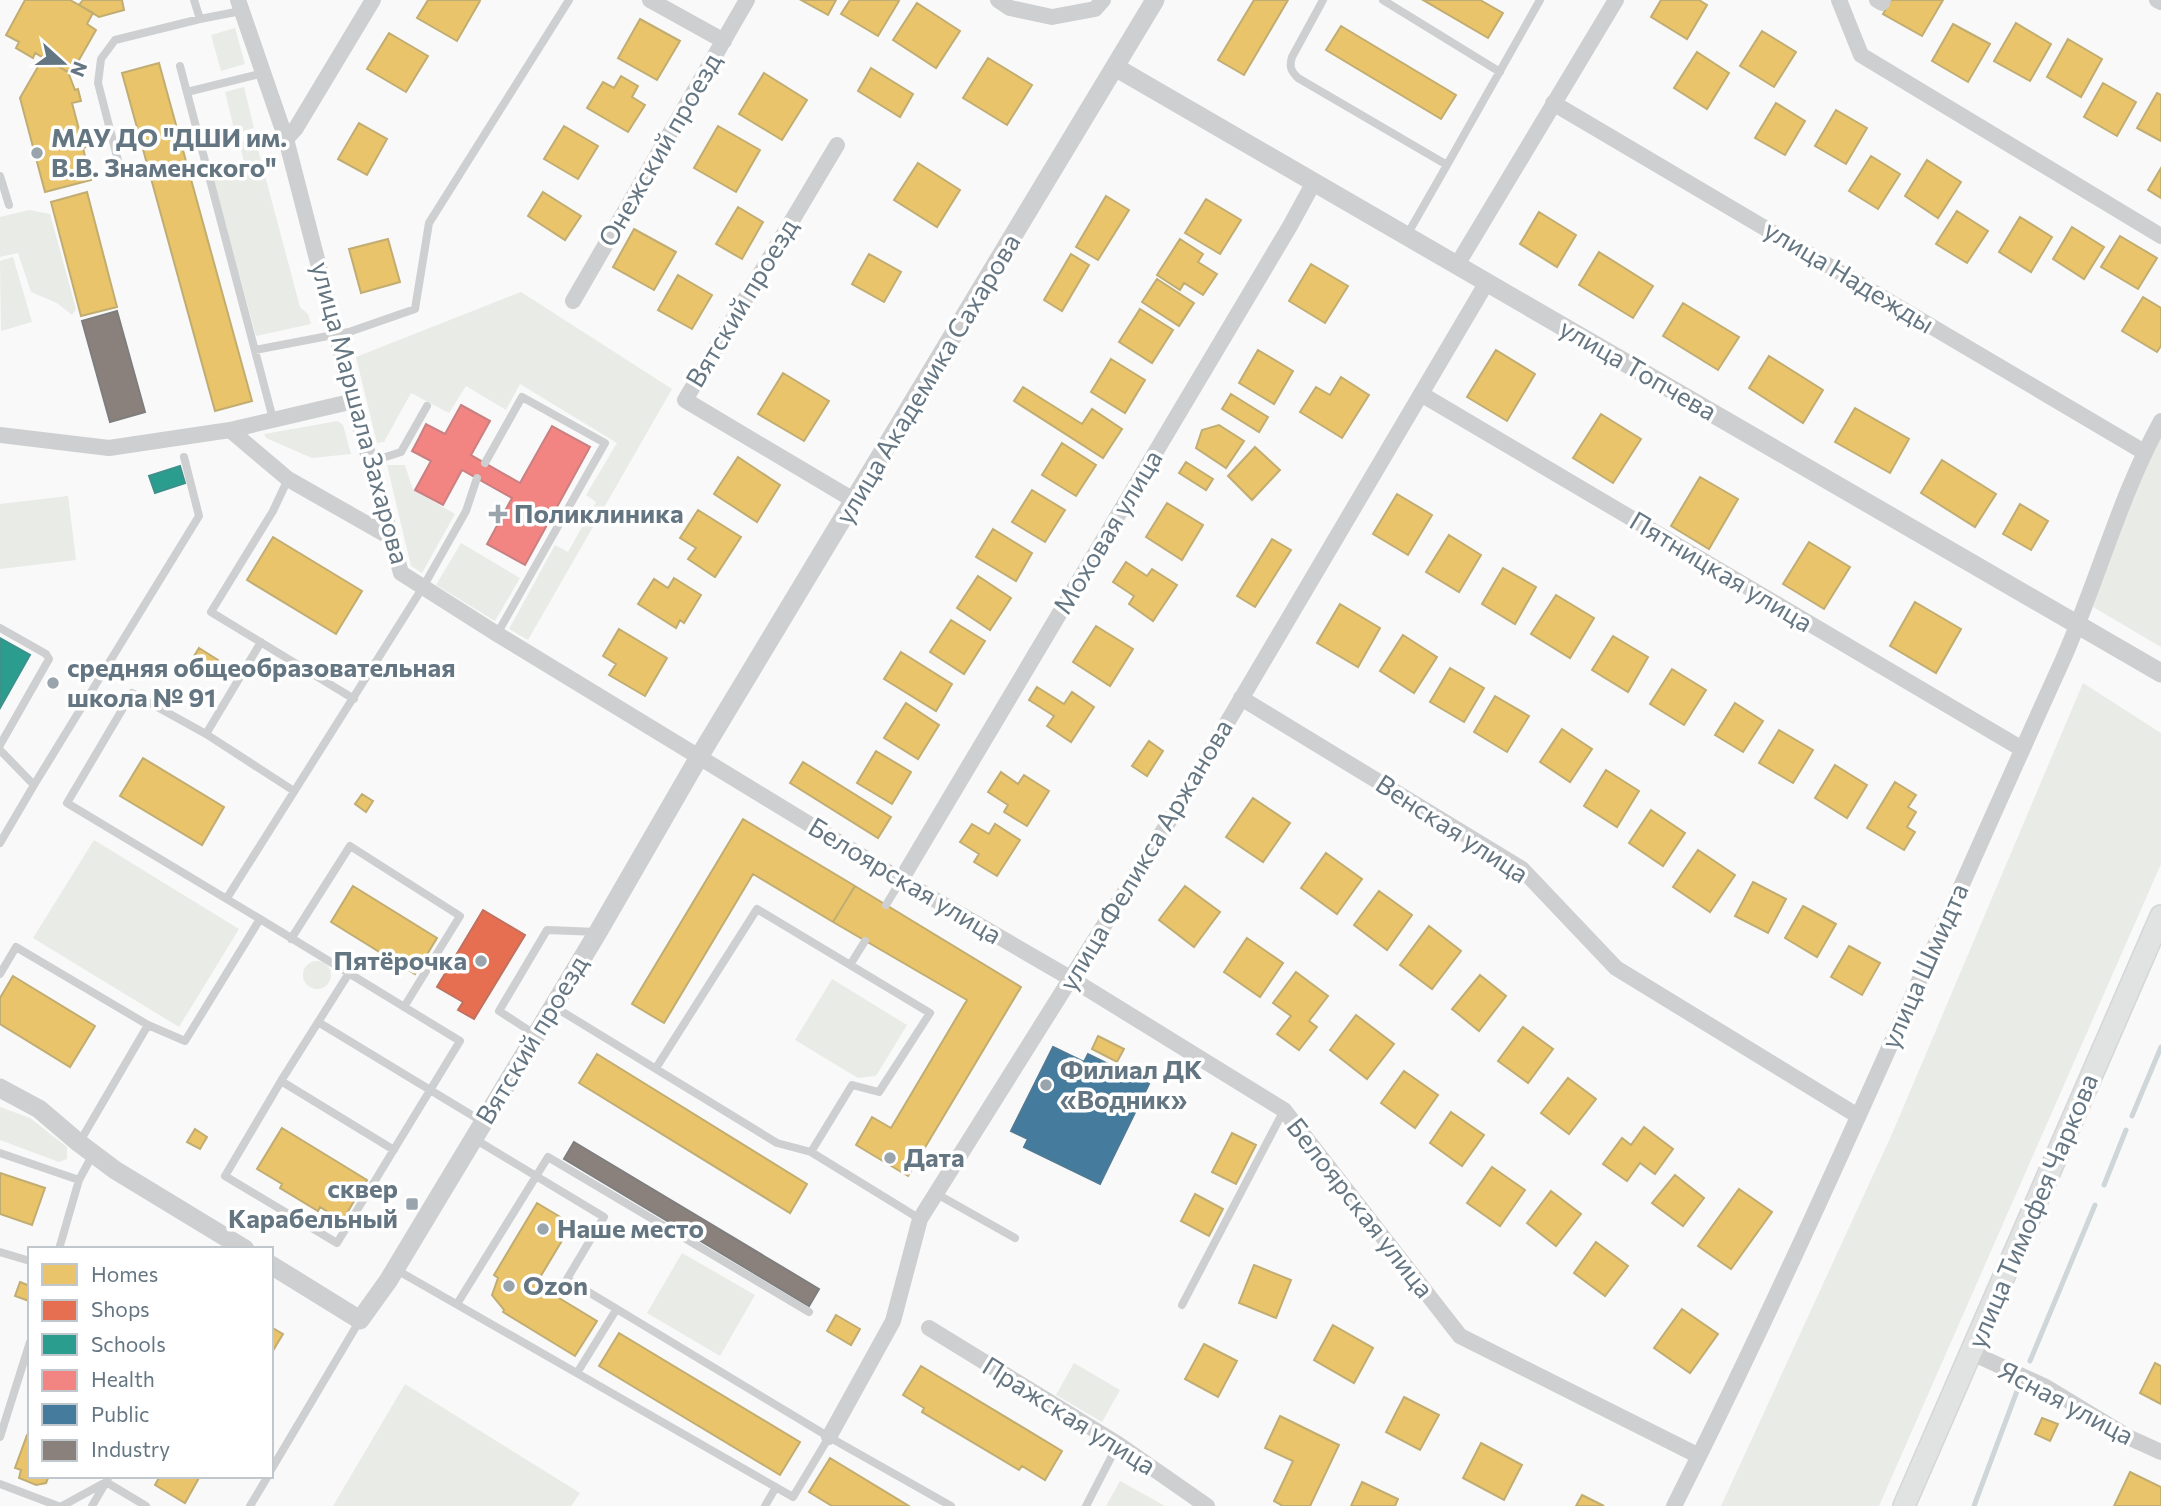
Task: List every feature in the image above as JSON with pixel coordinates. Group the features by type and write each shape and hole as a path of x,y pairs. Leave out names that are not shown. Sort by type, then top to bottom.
{"main road":[{"name":"улица Тимофея Чаркова","path":"1904,1506 2161,916"}],"street":[{"path":"286,139 296,128 373,0"},
{"path":"650,0 724,41"},
{"name":"Онежский проезд","path":"573,301 747,0"},
{"path":"998,0 1010,8 1052,17 1095,9 1103,0"},
{"name":"улица Академика Сахарова","path":"699,757 1155,0"},
{"path":"1457,265 1616,0"},
{"path":"1839,0 1861,55 2161,236"},
{"path":"1877,0 1882,3 1883,0"},
{"name":"улица Маршала Захарова","path":"240,6 286,139 401,573 699,757"},
{"name":"улица Топчева","path":"1115,67 2161,673"},
{"name":"улица Надежды","path":"1553,103 2144,452"},
{"name":"Вятский проезд","path":"837,145 685,400 855,501"},
{"name":"Моховая улица","path":"901,880 1314,182"},
{"name":"улица Феликса Аржанова","path":"829,1437 894,1321 920,1219 1165,828 1487,282"},
{"name":"Пятницкая улица","path":"1421,394 2022,749"},
{"path":"0,435 109,448 230,430 354,401"},
{"name":"улица Шмидта","path":"1674,1506 1767,1315 1858,1116 2078,625 2144,452 2161,421"},
{"path":"230,430 288,480 390,537"},
{"name":"Венская улица","path":"1241,698 1522,869 1616,968 1858,1116"},
{"name":"Вятский проезд","path":"360,1320 395,1269 536,1035 699,757"},
{"name":"Белоярская улица","path":"699,757 901,880 1070,978 1284,1110 1460,1336 1699,1456"},
{"path":"0,1088 39,1109 115,1170 241,1247"},
{"path":"273,1266 360,1320"},
{"name":"Пражская улица","path":"929,1328 1118,1444 1207,1506"},
{"name":"Ясная улица","path":"1972,1353 2046,1387 2130,1438 2161,1452"}],"lane":[{"path":"194,0 200,19"},
{"path":"255,350 337,334 415,309 429,223 569,0"},
{"path":"1323,0 1292,57 1292,72 1447,165"},
{"path":"1383,0 1500,72"},
{"path":"1406,236 1540,0"},
{"path":"122,176 98,83 101,59 115,40 240,6"},
{"path":"180,66 273,419"},
{"path":"187,92 264,73"},
{"path":"0,176 9,205"},
{"path":"485,463 522,397 605,443 497,634"},
{"path":"370,462 401,452 427,406"},
{"path":"0,843 199,516 184,457"},
{"path":"227,898 423,587 466,510 477,478"},
{"path":"288,480 273,511 211,612 354,699"},
{"path":"0,628 46,654 49,659 0,748 34,785"},
{"path":"206,734 261,642"},
{"path":"294,791 206,734 132,693 67,803 227,898 460,1041 337,1243 225,1176 349,973"},
{"path":"291,939 350,846 460,916 404,1007"},
{"path":"886,905 901,880"},
{"path":"656,1068 757,909 930,1013 879,1092 852,1085 811,1152"},
{"path":"0,974 16,947 148,1025 185,1041 260,919"},
{"path":"536,1035 499,1011 547,930 598,932"},
{"path":"850,965 865,941"},
{"path":"553,1006 777,1143 811,1152 920,1219"},
{"path":"318,1022 430,1091 535,1176 604,1217 567,1279 829,1437 951,1506"},
{"path":"60,1247 86,1148 148,1025"},
{"path":"281,1081 394,1150"},
{"path":"1182,1305 1284,1110"},
{"path":"0,1153 79,1180"},
{"path":"457,1304 548,1157 809,1312"},
{"path":"935,1193 1015,1238"},
{"path":"0,1251 28,1260"},
{"path":"395,1269 793,1497 829,1437"},
{"path":"577,1373 616,1310"},
{"path":"273,1467 360,1320"},
{"path":"0,1437 28,1348"},
{"path":"1086,1506 1118,1444"},
{"path":"250,1506 267,1478"},
{"path":"0,1484 60,1506 108,1479"},
{"path":"92,1506 108,1479"},
{"path":"108,1479 146,1506"},
{"path":"765,1506 776,1487"}],"shaded area":[{"path":"235,28 245,64 221,71 211,35"},
{"path":"244,87 254,128 235,133 225,92"},
{"path":"255,138 300,307 308,314 311,324 256,336 211,171 244,162 239,142"},
{"path":"29,210 50,214 76,309 72,315 57,303 31,292 18,253 0,257 0,217"},
{"path":"13,257 32,322 1,331 0,261"},
{"path":"521,292 672,389 528,640 509,629 555,545 568,552 596,502 586,495 617,443 520,384 506,410 466,386 449,413 411,393 384,442 377,443 356,357"},
{"path":"338,421 343,425 351,454 312,458 266,438 264,434"},
{"path":"2161,432 2161,647 2093,607 2150,451"},
{"path":"387,465 405,465 413,490 455,514 422,573 411,566"},
{"path":"68,496 76,560 0,569 0,504"},
{"path":"461,543 520,578 495,621 436,585"},
{"path":"2083,683 2161,733 2161,864 1879,1506 1721,1506 1892,1134"},
{"path":"94,840 239,929 179,1027 33,938"},
{"path":"317,961 327,965 331,975 327,985 317,989 307,985 303,975 307,965"},
{"path":"832,979 907,1025 876,1076 858,1078 795,1040"},
{"path":"0,1107 30,1118 67,1147 67,1159 59,1162 0,1140"},
{"path":"682,1253 755,1295 720,1356 647,1313"},
{"path":"1074,1363 1120,1390 1102,1422 1056,1395"},
{"path":"405,1384 580,1493 571,1506 333,1506"},
{"path":"1120,1481 1165,1506 1106,1506"}],"building: Homes":[{"path":"25,0 70,0 93,13 87,24 96,30 71,74 35,53 33,58 16,48 19,42 6,35"},
{"path":"83,0 122,0 124,10 99,17 79,5"},
{"path":"428,0 480,1 457,41 417,18"},
{"path":"801,0 836,0 828,15"},
{"path":"850,0 899,1 878,36 841,14"},
{"path":"1254,0 1288,0 1244,75 1218,60"},
{"path":"1423,0 1480,0 1503,13 1488,38"},
{"path":"1661,0 1699,0 1707,5 1687,39 1651,17"},
{"path":"1891,0 1943,0 1922,36 1883,14"},
{"path":"917,3 960,31 936,68 893,40"},
{"path":"640,19 680,41 657,80 618,58"},
{"path":"2016,23 2051,44 2030,81 1994,61"},
{"path":"1953,24 1990,44 1968,82 1932,61"},
{"path":"1341,26 1456,95 1441,119 1326,50"},
{"path":"1762,31 1796,52 1774,87 1740,66"},
{"path":"389,33 428,56 406,92 367,69"},
{"path":"2068,39 2102,59 2081,97 2047,77"},
{"path":"1697,52 1729,73 1707,109 1674,88"},
{"path":"43,58 68,72 75,90 78,89 81,101 72,103 81,137 90,134 93,145 83,148 91,180 45,192 20,98"},
{"path":"988,58 1032,85 1007,125 963,98"},
{"path":"159,63 252,401 215,411 122,73"},
{"path":"871,68 913,94 900,117 858,91"},
{"path":"764,73 807,100 782,140 739,114"},
{"path":"621,76 638,86 632,97 645,105 628,132 587,108 603,82 614,88"},
{"path":"2103,83 2136,102 2117,136 2084,117"},
{"path":"2157,93 2161,95 2161,141 2137,128"},
{"path":"1776,103 1805,121 1785,155 1755,138"},
{"path":"1836,110 1867,128 1846,164 1815,146"},
{"path":"359,123 387,139 367,175 338,159"},
{"path":"564,126 598,146 578,179 544,159"},
{"path":"718,126 760,150 736,192 694,168"},
{"path":"1871,156 1900,174 1878,209 1849,191"},
{"path":"1927,160 1961,182 1938,218 1905,196"},
{"path":"918,163 960,190 937,227 894,200"},
{"path":"2161,168 2161,198 2148,190"},
{"path":"87,192 117,307 81,316 51,202"},
{"path":"543,192 581,216 565,240 528,216"},
{"path":"1106,196 1129,210 1098,260 1076,247"},
{"path":"1206,199 1241,220 1220,254 1185,233"},
{"path":"738,207 763,222 742,259 716,244"},
{"path":"1957,211 1988,231 1967,263 1936,244"},
{"path":"1539,212 1576,235 1557,267 1520,244"},
{"path":"2020,217 2052,237 2031,272 1999,252"},
{"path":"2072,227 2104,247 2084,279 2053,259"},
{"path":"634,229 676,252 654,290 613,267"},
{"path":"2120,236 2157,258 2138,289 2101,267"},
{"path":"388,239 400,282 361,293 349,249"},
{"path":"1180,239 1203,254 1198,262 1217,274 1203,295 1184,283 1180,290 1157,275"},
{"path":"1599,252 1653,286 1633,318 1579,285"},
{"path":"869,254 901,272 884,302 852,284"},
{"path":"1071,254 1089,265 1062,311 1044,300"},
{"path":"1311,264 1348,286 1325,323 1289,301"},
{"path":"678,275 712,295 692,329 658,310"},
{"path":"1157,279 1194,303 1179,326 1142,302"},
{"path":"2143,297 2161,308 2161,346 2157,352 2122,331"},
{"path":"1683,303 1739,337 1718,370 1663,336"},
{"path":"1140,309 1173,330 1152,363 1119,342"},
{"path":"1258,350 1293,371 1274,404 1239,383"},
{"path":"1496,350 1535,374 1507,421 1467,397"},
{"path":"1769,356 1823,390 1803,423 1749,388"},
{"path":"1111,359 1145,380 1125,413 1091,392"},
{"path":"783,373 829,401 804,441 758,414"},
{"path":"1341,377 1369,395 1342,438 1300,412 1316,387 1330,395"},
{"path":"1023,387 1082,424 1092,409 1122,429 1103,458 1014,401"},
{"path":"1231,394 1268,417 1259,432 1222,409"},
{"path":"1855,408 1909,439 1890,473 1835,442"},
{"path":"1601,414 1641,439 1613,483 1573,458"},
{"path":"1219,425 1244,441 1226,468 1196,448 1202,430"},
{"path":"1062,443 1096,465 1076,496 1042,475"},
{"path":"1255,447 1280,470 1252,500 1228,476"},
{"path":"738,457 780,485 757,522 714,494"},
{"path":"1942,460 1996,494 1975,527 1921,493"},
{"path":"1186,462 1213,479 1206,490 1179,473"},
{"path":"1700,477 1738,499 1709,549 1671,526"},
{"path":"1032,490 1065,510 1045,542 1012,522"},
{"path":"1397,494 1432,515 1408,555 1373,534"},
{"path":"1167,503 1203,525 1182,560 1146,537"},
{"path":"2020,504 2048,521 2031,550 2003,534"},
{"path":"698,510 741,537 715,577 688,559 696,548 680,538"},
{"path":"993,529 1032,553 1016,581 976,557"},
{"path":"1449,535 1481,555 1459,592 1426,572"},
{"path":"273,537 362,591 336,634 247,580"},
{"path":"1272,539 1291,550 1255,607 1237,596"},
{"path":"1809,542 1850,567 1824,609 1783,584"},
{"path":"1126,562 1147,576 1152,569 1177,585 1153,621 1129,604 1134,596 1113,582"},
{"path":"1503,568 1536,587 1515,624 1482,604"},
{"path":"978,576 1011,598 990,630 957,608"},
{"path":"674,578 701,595 684,623 680,620 676,628 638,604 654,579 668,588"},
{"path":"1556,595 1594,618 1570,658 1531,634"},
{"path":"1915,602 1961,629 1936,673 1890,646"},
{"path":"1340,604 1380,628 1358,667 1317,643"},
{"path":"951,620 985,641 964,674 930,652"},
{"path":"1096,626 1133,649 1110,686 1073,662"},
{"path":"619,629 667,658 645,696 609,675 616,664 603,656"},
{"path":"1403,635 1437,657 1414,693 1380,671"},
{"path":"1613,636 1648,657 1628,692 1592,670"},
{"path":"199,648 218,660 208,675 190,663"},
{"path":"901,652 952,684 936,711 884,679"},
{"path":"1450,668 1484,688 1464,722 1430,702"},
{"path":"1672,669 1706,690 1684,725 1650,704"},
{"path":"1037,687 1064,704 1072,692 1094,707 1071,742 1047,726 1054,716 1029,700"},
{"path":"1495,696 1529,716 1507,752 1474,732"},
{"path":"906,703 939,725 918,759 884,738"},
{"path":"1735,703 1763,721 1743,752 1715,735"},
{"path":"1562,729 1592,749 1570,782 1540,762"},
{"path":"1779,730 1813,750 1793,783 1759,763"},
{"path":"1149,741 1163,751 1147,776 1132,766"},
{"path":"876,751 911,772 892,804 857,783"},
{"path":"143,758 224,807 202,845 120,796"},
{"path":"803,762 891,817 878,838 790,783"},
{"path":"1835,765 1867,785 1847,818 1815,798"},
{"path":"1606,770 1639,791 1617,827 1584,806"},
{"path":"1001,772 1018,784 1024,775 1049,791 1027,826 1004,812 1008,805 988,792"},
{"path":"1895,782 1916,795 1908,807 1916,812 1907,827 1915,832 1904,850 1867,828"},
{"path":"362,794 373,801 366,812 355,804"},
{"path":"1253,798 1290,823 1263,862 1226,837"},
{"path":"1651,810 1685,833 1663,866 1629,843"},
{"path":"743,819 855,886 833,922 753,874 664,1023 632,1004"},
{"path":"972,824 989,834 995,824 1020,840 997,876 974,862 979,854 960,842"},
{"path":"1698,850 1735,875 1710,912 1673,887"},
{"path":"1326,853 1362,879 1337,914 1301,888"},
{"path":"1753,882 1786,899 1768,933 1735,916"},
{"path":"353,886 437,938 415,974 331,922"},
{"path":"855,886 1021,987 908,1176 856,1145 872,1117 891,1128 967,1000 833,922"},
{"path":"1185,886 1220,912 1194,947 1159,920"},
{"path":"1379,891 1412,915 1387,950 1354,925"},
{"path":"1803,906 1836,924 1817,957 1785,938"},
{"path":"1429,926 1461,951 1432,989 1400,965"},
{"path":"1247,938 1283,963 1260,997 1224,972"},
{"path":"1849,946 1880,963 1862,995 1831,977"},
{"path":"1296,972 1328,996 1309,1021 1317,1027 1299,1050 1277,1034 1291,1016 1273,1003"},
{"path":"1480,975 1506,996 1479,1031 1452,1009"},
{"path":"13,976 95,1026 70,1067 0,1024 0,998"},
{"path":"1356,1015 1394,1044 1367,1079 1330,1050"},
{"path":"1523,1027 1553,1049 1528,1083 1498,1061"},
{"path":"1098,1036 1124,1049 1117,1062 1092,1049"},
{"path":"597,1054 807,1184 790,1213 579,1083"},
{"path":"1404,1071 1438,1095 1415,1128 1381,1103"},
{"path":"1568,1078 1596,1099 1569,1134 1541,1113"},
{"path":"1451,1112 1484,1135 1462,1166 1430,1143"},
{"path":"1644,1127 1673,1149 1655,1174 1640,1163 1627,1181 1603,1164 1622,1138 1631,1145"},
{"path":"282,1128 367,1180 342,1221 320,1207 318,1211 280,1188 282,1184 257,1169"},
{"path":"195,1129 207,1137 200,1149 187,1142"},
{"path":"1232,1133 1256,1145 1236,1184 1212,1172"},
{"path":"1492,1167 1525,1190 1500,1226 1467,1203"},
{"path":"0,1173 45,1188 32,1225 0,1214"},
{"path":"1675,1175 1704,1198 1683,1226 1652,1203"},
{"path":"1739,1189 1772,1212 1731,1269 1698,1246"},
{"path":"1551,1191 1581,1214 1556,1246 1527,1223"},
{"path":"1195,1194 1223,1209 1209,1236 1181,1221"},
{"path":"537,1203 572,1224 536,1284 597,1321 575,1356 503,1312 492,1295 498,1278 494,1275"},
{"path":"1596,1242 1628,1266 1605,1296 1574,1273"},
{"path":"1254,1265 1291,1280 1276,1318 1239,1303"},
{"path":"20,1282 28,1285 28,1301 15,1296"},
{"path":"1682,1309 1718,1334 1690,1373 1654,1348"},
{"path":"836,1315 860,1329 851,1345 827,1331"},
{"path":"1333,1325 1373,1348 1354,1383 1314,1360"},
{"path":"273,1328 283,1334 273,1351"},
{"path":"619,1333 800,1442 780,1475 599,1366"},
{"path":"1204,1344 1237,1361 1218,1397 1185,1379"},
{"path":"2155,1363 2161,1366 2161,1404 2140,1393"},
{"path":"921,1366 1062,1451 1045,1480 1022,1466 1019,1470 922,1412 924,1408 903,1395"},
{"path":"1404,1397 1439,1415 1420,1450 1386,1432"},
{"path":"1280,1416 1339,1445 1310,1506 1283,1506 1274,1501 1293,1461 1265,1448"},
{"path":"2042,1418 2058,1424 2050,1441 2035,1434"},
{"path":"27,1435 28,1478 48,1478 46,1483 36,1485 19,1478 21,1470 15,1468"},
{"path":"1481,1443 1522,1465 1504,1500 1463,1478"},
{"path":"830,1458 909,1506 832,1506 809,1492"},
{"path":"2130,1472 2161,1487 2161,1506 2114,1506"},
{"path":"159,1478 199,1478 185,1503 155,1485"},
{"path":"1362,1482 1398,1499 1395,1506 1351,1506"},
{"path":"1582,1495 1604,1506 1576,1506"}],"building: Shops":[{"name":"Пятёрочка","path":"483,910 525,935 474,1019 458,1010 463,1002 437,987"}],"building: Schools":[{"path":"180,466 185,483 155,493 149,476"},
{"path":"0,638 30,655 0,708"}],"building: Health":[{"path":"461,405 490,421 471,455 520,483 552,426 590,447 525,565 487,544 512,498 462,470 443,505 415,490 431,461 412,451 426,424 445,434"}],"building: Public":[{"path":"1053,1047 1084,1062 1088,1054 1149,1084 1100,1184 1024,1147 1028,1139 1011,1131"}],"building: Industry":[{"path":"117,311 145,412 110,422 82,321"},
{"path":"574,1142 819,1289 809,1306 564,1159"}],"waterway":[{"path":"2132,1116 2161,1047"},
{"path":"2104,1185 2126,1130"},
{"path":"2030,1361 2095,1205"},
{"path":"1974,1506 2017,1391"}],"place":[{"name":"МАУ ДО \"ДШИ им. В.В. Знаменского\"","path":"37,153"},
{"name":"Поликлиника","path":"498,514"},
{"name":"средняя общеобразовательная школа № 91","path":"53,683"},
{"name":"Пятёрочка","path":"481,961"},
{"name":"Филиал ДК «Водник»","path":"1046,1085"},
{"name":"Дата","path":"890,1158"},
{"name":"сквер Карабельный","path":"412,1204"},
{"name":"Наше место","path":"543,1229"},
{"name":"Ozon","path":"509,1286"}]}
